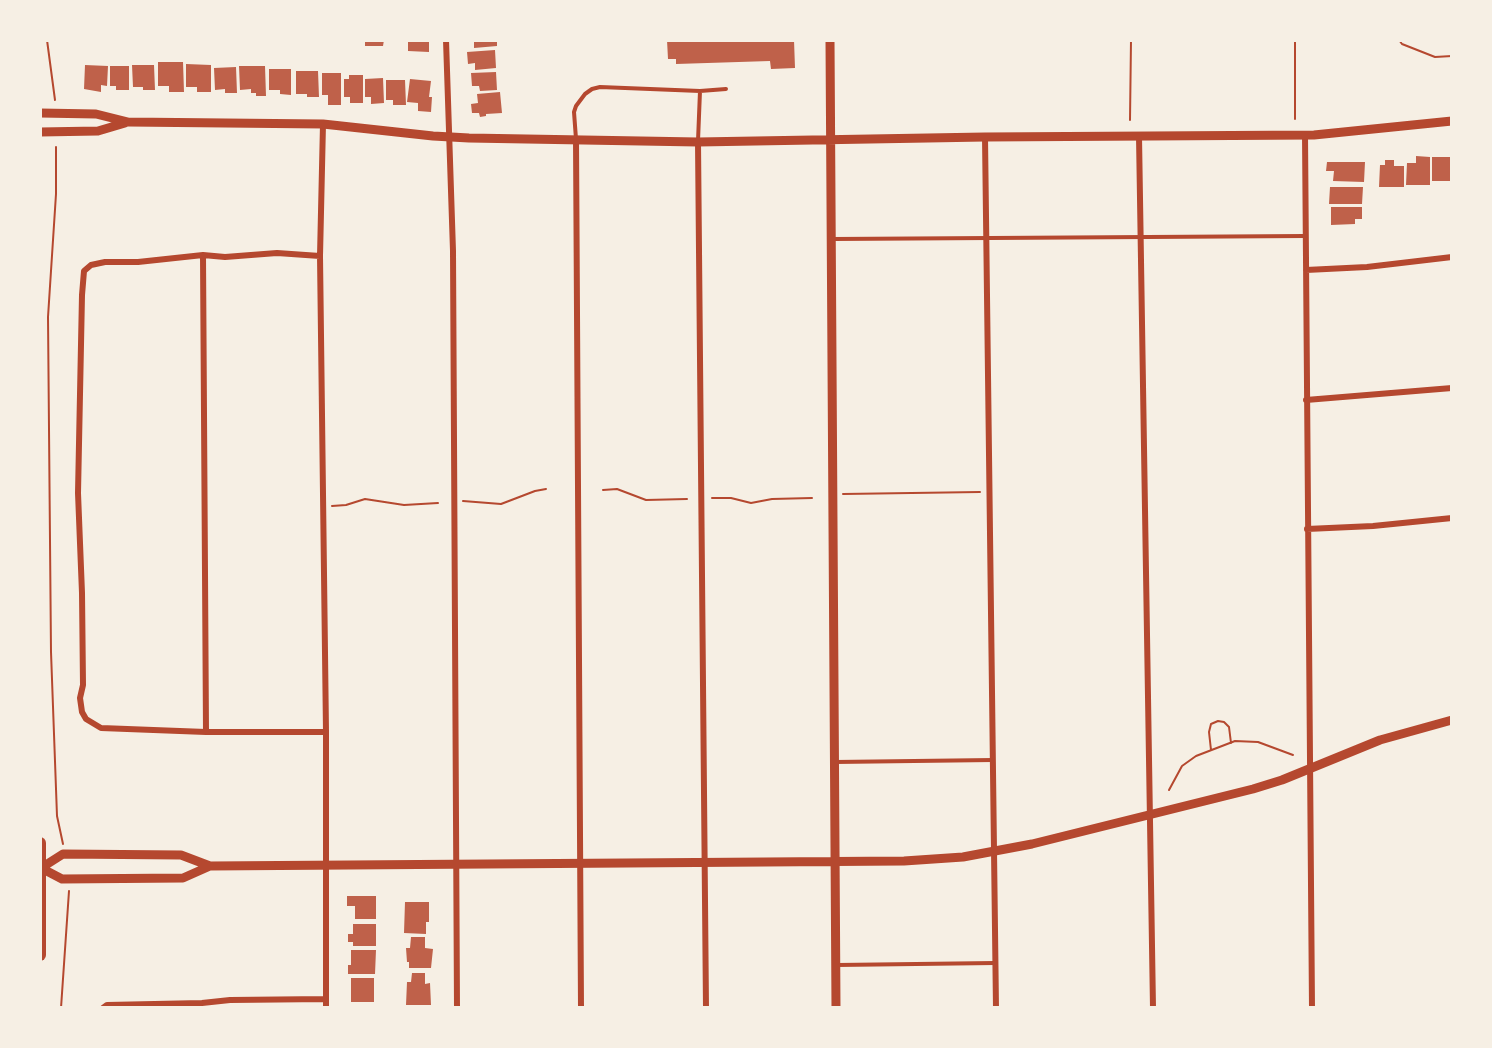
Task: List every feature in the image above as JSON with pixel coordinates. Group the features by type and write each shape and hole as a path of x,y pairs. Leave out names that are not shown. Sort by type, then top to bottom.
{"main road":[{"path":"40,843 40,955"}],"street":[{"path":"446,40 453,251 456,1008"},
{"path":"830,40 836,1008"},
{"path":"40,113 96,114 128,122 323,124 450,137 698,141 1305,135 1452,121"},
{"path":"40,132 98,131 128,122"},
{"path":"323,124 320,256 326,732 326,1008"},
{"path":"1305,135 1312,1008"},
{"path":"1139,136 1153,1008"},
{"path":"985,137 996,1008"},
{"path":"576,139 581,1008"},
{"path":"698,141 706,1008"},
{"path":"320,256 277,254 225,257 203,255 156,261 105,262 91,265 84,271 78,493 83,685 80,699 86,719 101,728 206,732 326,732"},
{"path":"203,255 206,732"},
{"path":"1306,270 1367,267 1452,257"},
{"path":"1306,400 1452,388"},
{"path":"1307,529 1373,526 1452,518"},
{"path":"210,866 183,878 62,879 41,868 63,854 181,855 210,866 925,860 994,852 1253,789 1380,740 1452,720"},
{"path":"103,1008 107,1005 202,1005 230,1000 326,999"}],"lane":[{"path":"576,139 574,112 585,94 592,89 600,87 700,91 726,89"},
{"path":"698,141 700,91"},
{"path":"831,239 1306,236"},
{"path":"834,762 994,760"},
{"path":"835,965 996,963"}],"path":[{"path":"47,40 55,100"},
{"path":"1130,120 1131,40"},
{"path":"1295,40 1295,119"},
{"path":"1399,40 1402,44 1435,57 1452,56"},
{"path":"56,147 56,194 48,317 51,652 57,816 63,844"},
{"path":"463,501 501,504 546,489"},
{"path":"603,490 617,489 646,500 687,499"},
{"path":"843,494 980,492"},
{"path":"712,498 731,498 751,502 812,498"},
{"path":"324,507 346,506 365,499 404,506 438,503"},
{"path":"1211,750 1209,732 1211,724 1218,721 1224,722 1229,727 1231,743"},
{"path":"1168,790 1182,766 1196,756 1231,743 1258,742 1293,755"},
{"path":"61,1008 65,928 69,898 68,890 62,890"}],"building":[{"path":"365,40 384,40 383,46 365,46"},
{"path":"408,40 429,40 429,52 408,51"},
{"path":"474,40 497,40 497,46 474,48"},
{"path":"667,40 794,40 795,68 771,69 770,61 676,64 676,59 668,59"},
{"path":"495,50 496,68 475,70 475,63 468,64 467,52"},
{"path":"158,62 183,62 184,92 169,92 169,86 158,86"},
{"path":"186,64 211,65 211,92 197,92 197,87 186,87"},
{"path":"85,65 108,66 107,86 101,85 101,92 84,89"},
{"path":"132,65 154,65 155,90 133,87"},
{"path":"110,66 129,66 129,90 116,90 116,86 110,86"},
{"path":"239,66 265,66 266,96 256,96 256,93 251,93 251,89 240,90"},
{"path":"236,67 237,93 225,93 225,89 215,90 214,68"},
{"path":"269,69 291,69 291,95 280,94 280,90 269,90"},
{"path":"296,71 318,71 319,97 296,94"},
{"path":"496,72 497,90 480,91 479,86 472,86 471,73"},
{"path":"322,73 341,73 341,105 328,105 328,95 322,95"},
{"path":"349,75 363,75 363,103 350,103 350,97 344,97 344,79 349,79"},
{"path":"383,78 384,103 371,104 371,97 365,97 365,79"},
{"path":"410,79 431,81 429,97 432,97 431,112 418,111 418,103 407,102"},
{"path":"386,80 405,80 406,105 393,105 393,100 386,100"},
{"path":"500,92 502,113 486,114 480,117 479,113 472,113 471,104 478,103 477,94"},
{"path":"1416,156 1430,157 1430,185 1406,185 1407,163 1416,163"},
{"path":"1432,157 1452,157 1452,181 1432,181"},
{"path":"1385,160 1394,160 1394,166 1404,166 1404,187 1379,187 1380,165 1385,165"},
{"path":"1327,162 1365,162 1364,182 1333,181 1334,171 1326,171"},
{"path":"1330,187 1363,187 1362,204 1329,204"},
{"path":"1331,207 1362,207 1362,219 1355,219 1355,224 1331,225"},
{"path":"347,896 376,896 376,919 355,919 355,906 347,906"},
{"path":"405,902 429,902 429,922 426,922 426,934 404,933"},
{"path":"353,924 376,924 376,946 353,946 353,942 348,942 348,934 353,934"},
{"path":"411,937 425,937 425,948 433,949 431,968 409,968 406,948 410,948"},
{"path":"351,950 376,950 375,974 348,974 348,965 351,965"},
{"path":"412,973 425,973 425,984 430,983 431,1005 406,1005 407,982 411,982"},
{"path":"351,978 374,978 374,1002 351,1002"}]}
